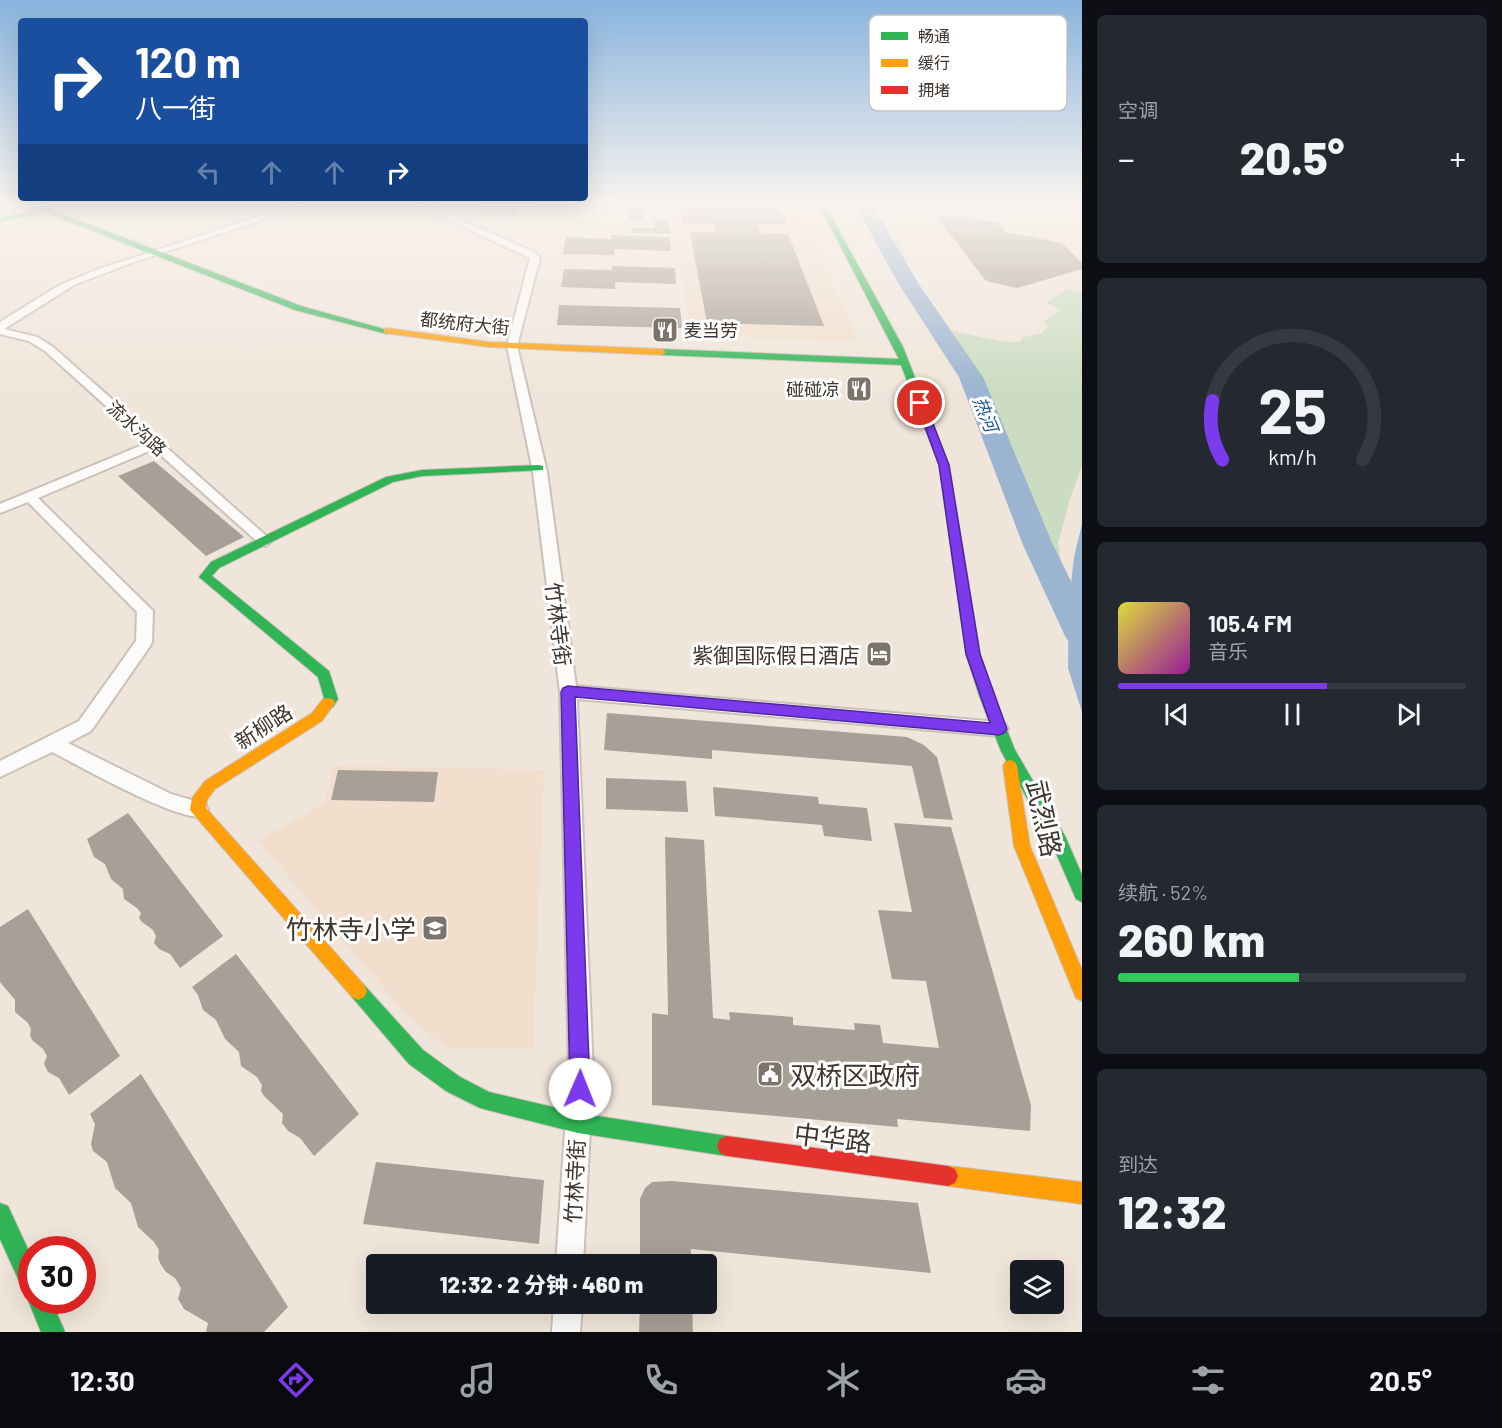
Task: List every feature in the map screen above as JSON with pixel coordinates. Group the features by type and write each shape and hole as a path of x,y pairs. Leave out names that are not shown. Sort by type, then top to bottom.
{"main road":[{"name":"都统府大街","path":"190,267 298,308 366,327 411,336 512,346 905,362"},
{"name":"武烈路","path":"856,267 898,346 944,465 973,654 999,729 1008,751 1059,841 1082,894"},
{"name":"新柳路","path":"198,810 200,798 210,785 317,717 330,699 324,675 206,577 215,566 390,479 422,473 539,468"},
{"name":"武烈路","path":"1008,751 1022,846 1082,992"},
{"path":"198,810 416,1057 453,1084 487,1101 578,1123"},
{"name":"中华路","path":"578,1123 763,1152 1082,1193"},
{"path":"0,1214 18,1253"},
{"path":"45,1314 53,1332"}],"street":[{"path":"0,327 52,292 115,267"},
{"path":"512,346 533,267"},
{"name":"流水沟路","path":"0,332 33,339 49,349 265,541"},
{"name":"竹林寺街","path":"512,346 539,468 568,692 580,1072 571,1254"},
{"path":"0,510 155,444"},
{"path":"0,770 84,726 144,642 145,611 30,497"},
{"path":"568,692 999,729"},
{"path":"51,743 166,800 198,810"},
{"path":"566,1332 567,1314"}],"shaded area":[{"path":"680,267 827,267 858,340 692,336"},
{"name":"竹林寺小学","path":"334,766 544,770 533,1048 449,1048 433,1037 407,1015 258,841 325,803"}],"green space":[{"path":"1066,289 1082,293 1082,466 1058,544 1069,602 987,387 952,331 1005,342 1020,342 1023,337 1039,334 1048,328 1044,321 1061,310 1046,303"}],"water":[{"path":"1082,524 1082,712 1068,668 1069,602 1074,557"}],"building":[{"path":"612,267 675,268 676,284 615,282 615,289 561,287 564,269 612,270"},
{"path":"697,267 801,267 824,326 707,323"},
{"path":"975,267 1082,267 1017,288 986,281"},
{"path":"559,305 680,308 682,328 557,325"},
{"path":"154,461 244,537 206,556 118,476"},
{"path":"607,713 907,737 924,745 937,757 953,820 924,818 912,766 712,750 712,759 604,750"},
{"path":"338,770 438,772 434,802 331,800"},
{"path":"606,778 686,781 688,812 606,809"},
{"path":"713,787 818,797 819,804 867,808 872,841 824,836 822,825 715,816"},
{"path":"128,813 223,936 180,968 170,954 159,949 154,943 156,936 153,930 139,918 141,913 137,908 124,899 123,889 111,879 105,864 94,857 87,839"},
{"path":"894,823 951,827 1031,1105 1030,1131 897,1119 898,1127 652,1105 652,1013 668,1015 665,837 704,840 713,1018 730,1020 729,1012 793,1017 793,1025 855,1030 854,1023 880,1025 883,1043 939,1048 926,981 892,979 878,910 912,912"},
{"path":"28,909 120,1056 69,1095 59,1078 48,1072 44,1064 47,1056 43,1049 32,1040 28,1023 15,1012 15,1000 0,982 0,927"},
{"path":"236,954 359,1114 314,1156 300,1138 288,1131 282,1123 283,1114 264,1096 261,1091 262,1085 257,1077 241,1066 239,1052 225,1039 216,1020 203,1010 198,995 192,987"},
{"path":"141,1074 288,1307 264,1332 206,1332 208,1323 184,1309 178,1299 181,1288 175,1278 161,1265 158,1258 159,1250 154,1242 138,1227 131,1203 115,1188 107,1162 93,1151 91,1144 95,1124 90,1114"},
{"path":"376,1162 544,1180 539,1244 363,1224"},
{"path":"672,1181 918,1203 931,1273 691,1249 691,1254 640,1254 640,1199 645,1188 652,1182"},
{"path":"640,1314 692,1314 693,1332 639,1332"}],"waterway":[{"name":"热河","path":"899,267 971,377 1038,545 1082,636"}],"traffic: fast":[{"path":"193,267 298,308 387,331"},
{"path":"856,267 899,347 944,465 973,654 987,698 1008,751 1059,841 1082,894"},
{"path":"662,352 905,362"},
{"path":"328,703 331,699 324,675 205,577 215,565 390,479 422,473 539,468"},
{"path":"358,991 416,1057 453,1084 487,1101 578,1123 727,1146"},
{"path":"0,1214 18,1253"},
{"path":"45,1314 53,1332"}],"traffic: slow":[{"path":"387,331 489,344 662,352"},
{"path":"328,703 317,717 210,785 200,798 198,810 358,991"},
{"path":"1010,766 1022,846 1082,992"},
{"path":"948,1176 1082,1193"}],"traffic: jam":[{"path":"727,1146 948,1176"}],"place":[{"name":"麦当劳","path":"665,330"},
{"name":"碰碰凉","path":"859,389"},
{"name":"紫御国际假日酒店","path":"879,654"},
{"name":"竹林寺小学","path":"435,928"},
{"name":"双桥区政府","path":"770,1074"}],"route":[{"path":"580,1089 568,692 999,729 973,654 944,465 920,403"}]}
